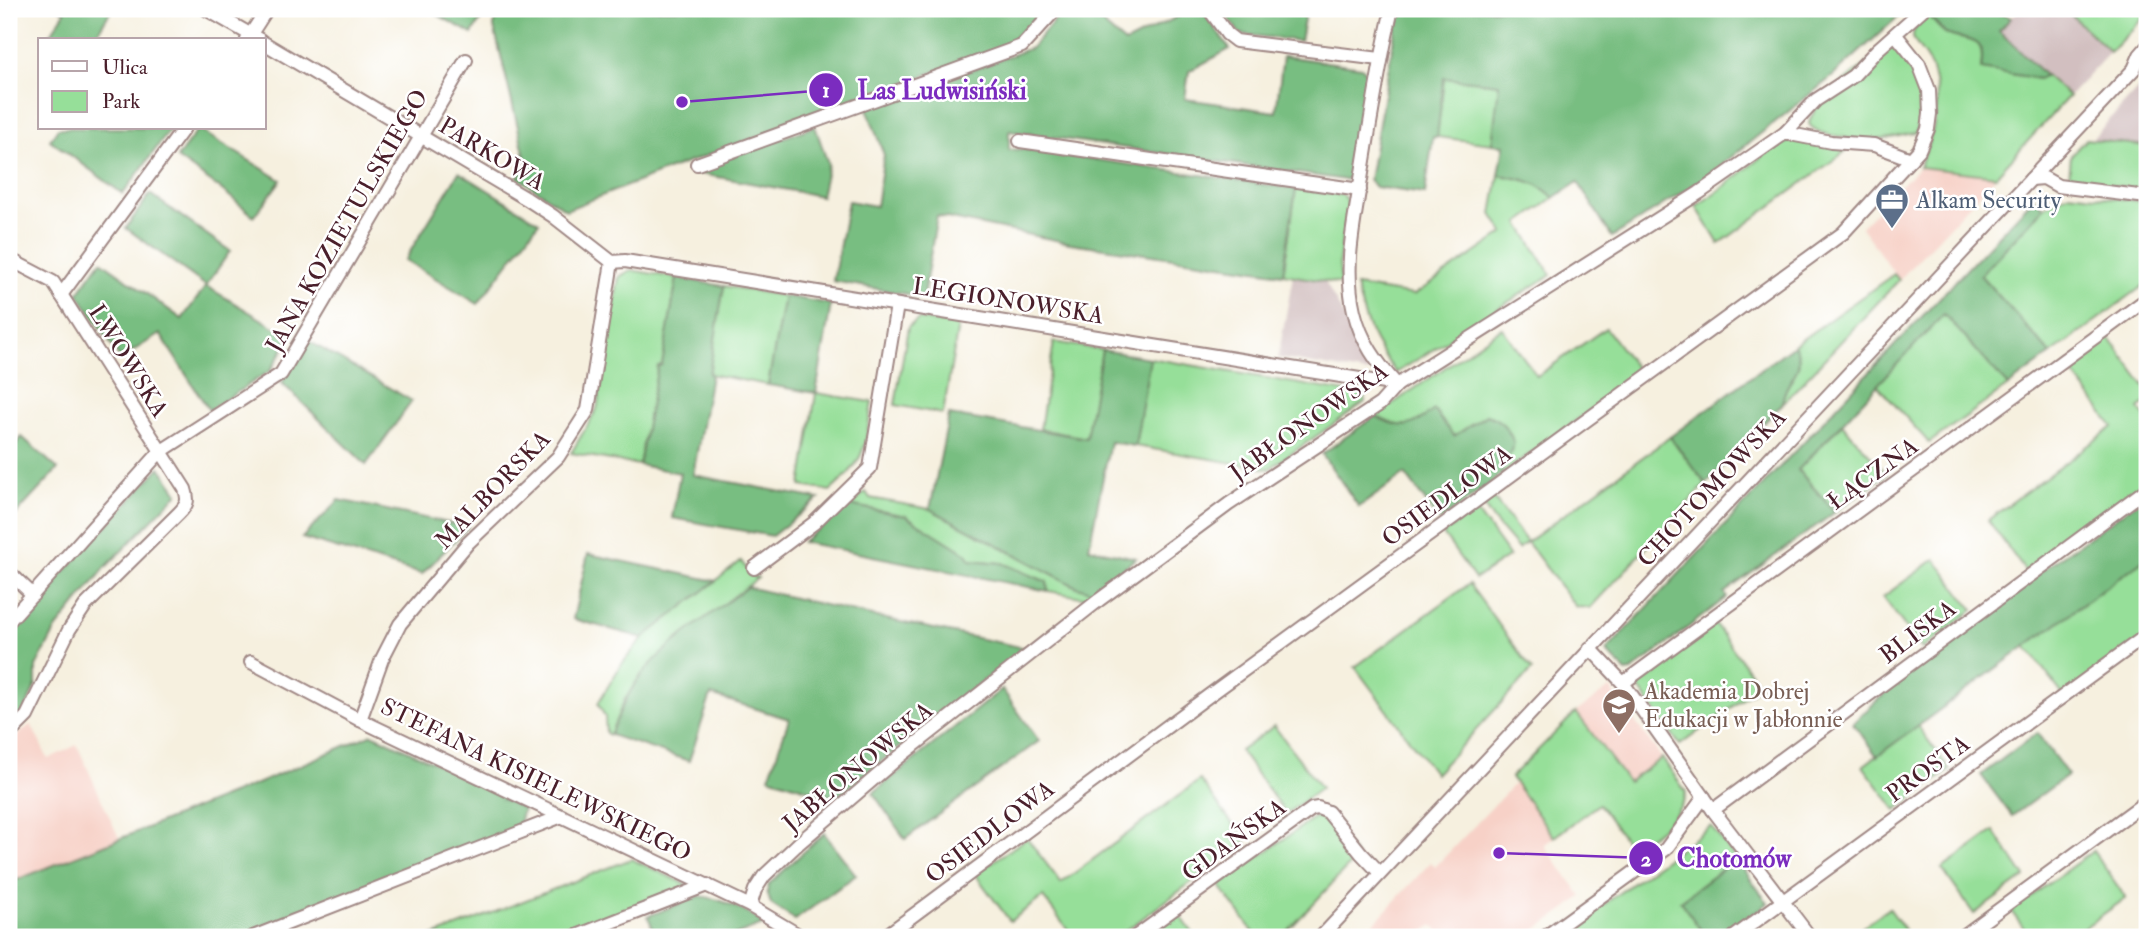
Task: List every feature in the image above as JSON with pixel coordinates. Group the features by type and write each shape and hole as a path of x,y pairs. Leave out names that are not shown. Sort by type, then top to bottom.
{"street":[{"path":"9,13 12,9"},
{"path":"206,9 253,38 267,9"},
{"path":"697,164 1022,46 1056,9"},
{"path":"1209,9 1227,34 1236,41 1380,59"},
{"path":"1392,9 1380,59 1349,252 1354,311 1362,335 1371,353 1397,384"},
{"name":"JABŁONOWSKA","path":"750,906 755,890 764,876 799,843 898,758 1099,600 1229,504 1380,404 1397,384 1699,193 1784,133 1816,100 1853,76 1877,50 1923,9"},
{"name":"OSIEDLOWA","path":"884,937 1196,705 1843,233 1911,159 1923,143 1928,129 1929,90 1919,64 1896,35"},
{"name":"PARKOWA","path":"266,44 553,216 612,262"},
{"name":"CHOTOMOWSKA","path":"2134,69 2147,47"},
{"name":"JANA KOZIETULSKIEGO","path":"9,621 160,452 281,374 466,60"},
{"name":"CHOTOMOWSKA","path":"1321,937 2134,69 2147,62"},
{"path":"61,295 183,130"},
{"path":"1784,133 1831,142 1874,145 1911,159"},
{"path":"1020,141 1360,190"},
{"path":"2031,179 2044,178 2058,186 2147,197"},
{"name":"LWOWSKA","path":"9,260 53,282 185,489 186,506 85,606 69,630 27,716 9,734"},
{"name":"LEGIONOWSKA","path":"612,262 625,261 1397,384"},
{"name":"MALBORSKA","path":"360,720 382,659 400,624 468,543 558,457 588,411 612,262"},
{"name":"ŁĄCZNA","path":"1623,683 2147,299"},
{"path":"754,568 814,523 870,468 897,305"},
{"name":"BLISKA","path":"1713,810 2147,489"},
{"path":"9,572 33,595"},
{"name":"PROSTA","path":"1734,937 2147,635"},
{"path":"1590,648 1623,683 1713,810 1810,937"},
{"name":"STEFANA KISIELEWSKIEGO","path":"251,662 360,720 750,906 802,937"},
{"path":"1545,937 1666,849 1704,797"},
{"path":"1962,937 2147,801"},
{"name":"GDAŃSKA","path":"1135,937 1312,809 1328,812 1380,873"},
{"path":"253,937 562,816"},
{"path":"574,937 707,885"}],"shaded area":[{"path":"2020,9 2065,9 2110,52 2069,96 1999,31"},
{"path":"2147,79 2147,146 2092,139"},
{"path":"1919,167 1996,176 1899,280 1861,227"},
{"path":"1293,276 1325,282 1372,366 1367,373 1278,358"},
{"name":"Akademia Dobrej Edukacji w Jabłonnie","path":"1610,688 1662,758 1628,783 1576,712"},
{"path":"31,724 48,759 77,745 119,838 9,883 9,742"},
{"path":"1515,783 1554,837 1544,845 1582,897 1526,937 1443,937 1433,925 1417,937 1361,937 1431,862 1435,867"}],"green space":[{"path":"60,9 112,9 94,38 48,38 65,12"},
{"path":"427,9 487,9 472,34"},
{"path":"495,9 1048,9 1024,39 566,210 517,177 527,165 494,27"},
{"path":"1064,9 1085,9 1125,43 1193,9 1201,9 1230,49 1189,71 1185,99 1276,112 1283,56 1362,67 1369,76 1352,174 1345,180 1009,131 1009,150 1023,149 1296,189 1283,274 1070,243 937,216 923,297 833,281 848,201 876,206 884,155 867,108 1031,48"},
{"path":"1222,9 1306,9 1300,41 1240,34"},
{"path":"1399,9 1888,9 1901,14 1833,76 1705,178 1612,237 1578,182 1554,198 1536,184 1499,175 1504,145 1492,144 1499,84 1444,78 1437,137 1433,137 1425,194 1375,187 1369,180"},
{"path":"1934,9 1983,9 2011,18 1999,31 2045,75 2039,79 1981,69 1979,45 1943,31 1928,15"},
{"path":"2065,9 2145,9 2146,15 2110,52"},
{"path":"1928,15 1946,34 1979,45 1981,69 2038,79 2045,75 2069,96 1996,176 1919,167 1933,128 1937,101 1933,74 1913,37 1916,28"},
{"path":"1894,47 1902,49 1914,70 1920,89 1921,109 1916,133 1883,139 1854,139 1822,133 1809,124 1812,115 1829,94 1884,50"},
{"path":"1444,78 1500,84 1492,144 1437,137"},
{"path":"815,126 828,164 821,196 690,172"},
{"path":"57,130 170,130 123,194 50,140"},
{"path":"200,130 281,180 254,216 177,158"},
{"path":"2086,139 2147,146 2147,190 2069,179 2071,155"},
{"path":"1800,141 1841,147 1846,151 1719,244 1696,206 1779,143"},
{"path":"459,172 539,222 478,304 405,260"},
{"path":"1499,175 1536,184 1554,198 1519,223 1551,275 1396,373 1370,331 1356,286 1414,295 1504,233 1492,214"},
{"path":"1296,189 1343,195 1348,203 1339,261 1341,284 1283,274"},
{"path":"2069,193 2147,202 2147,283 2051,354 1980,275 2044,207"},
{"path":"150,194 230,251 206,286 126,228"},
{"path":"2034,198 2044,207 1980,275 2051,354 2008,386 1944,314 1798,470 1835,512 1724,593 1727,597 1632,671 1626,672 1606,651"},
{"path":"101,261 182,319 206,286 291,337 270,371 209,410 160,334 120,359 78,293"},
{"path":"631,270 677,278 662,366 658,366 639,465 571,453 597,409 619,277"},
{"path":"1894,274 1899,280 1782,404 1799,362 1794,345"},
{"path":"677,278 724,286 693,475 819,499 772,536 672,518 680,473 639,465 658,366 662,365"},
{"path":"724,286 784,296 768,385 709,374"},
{"path":"784,296 831,304 816,393 768,385"},
{"path":"1944,313 2008,386 1929,443 1877,385"},
{"path":"919,319 958,326 943,414 895,405 908,327"},
{"path":"1502,328 1537,376 1606,328 1640,374 1501,475 1502,461 1510,453 1486,415 1454,436 1416,424 1396,426 1375,416"},
{"path":"2108,336 2147,389 2147,402 2139,409 2147,420 2147,481 2026,572 1988,520 2113,427 2067,365"},
{"path":"307,340 412,401 366,465 282,383"},
{"path":"1054,342 1102,350 1087,438 1040,429"},
{"path":"1794,345 1799,362 1782,404 1706,484 1670,437"},
{"path":"1102,350 1150,358 1135,446 1110,442 1089,548 1136,558 1093,592 1075,586 930,509 949,415 1086,438"},
{"path":"1150,358 1364,395 1365,402 1269,469 1135,446"},
{"path":"816,393 872,402 868,431 858,461 830,491 801,486"},
{"path":"1434,410 1454,436 1487,415 1504,425 1514,443 1510,453 1502,461 1501,475 1440,521 1405,474 1359,507 1322,454 1375,416 1393,424 1406,425 1418,421"},
{"path":"1842,424 1887,474 1835,512 1798,470"},
{"path":"22,437 58,469 9,522 9,452"},
{"path":"1670,437 1706,484 1590,608 1576,607 1527,542"},
{"path":"160,467 178,493 105,568 56,629 36,667 36,685 22,716 9,726 9,632"},
{"path":"866,492 870,498 930,509 1075,586 1093,592 1086,598 1048,591 1047,582 1002,563 971,560 906,516 849,505"},
{"path":"2147,495 2147,557 1877,756 1853,723 1959,632"},
{"path":"1492,496 1527,542 1518,549 1482,503"},
{"path":"339,500 468,527 422,574 302,538"},
{"path":"849,505 906,516 967,554 971,560 1002,563 1047,582 1048,591 802,542"},
{"path":"1475,509 1509,556 1475,579 1443,534"},
{"path":"588,554 716,581 643,638 573,619"},
{"path":"2147,557 2147,639 2066,699 2026,646"},
{"path":"1935,559 1973,610 1922,649 1883,597"},
{"path":"741,561 750,574 758,578 671,645 625,699 610,735 606,733 605,717 598,703 621,665 643,638"},
{"path":"1469,584 1532,670 1435,774 1355,667"},
{"path":"747,587 1025,648 840,794 829,796 769,777 789,719 711,695 689,761 610,735 633,687 654,661 679,638"},
{"path":"1715,624 1760,686 1680,745 1638,687 1639,680"},
{"path":"1002,689 1039,741 905,839 873,793"},
{"path":"1576,712 1628,782 1662,758 1686,792 1679,810 1672,818 1632,850 1599,804 1554,837 1511,777"},
{"path":"1917,725 1950,770 1896,810 1863,766"},
{"path":"1274,726 1321,788 1286,814 1240,751"},
{"path":"2037,733 2068,775 2012,816 1981,775"},
{"path":"372,734 507,796 502,799 523,808 518,828 239,937 9,937 9,883 259,783"},
{"path":"1200,780 1246,842 1117,937 1073,937 1043,897 1010,921 975,874 1027,838 1061,883"},
{"path":"1315,817 1325,817 1357,857 1282,937 1257,937 1219,885"},
{"path":"1711,826 1736,859 1680,901 1706,937 1559,937"},
{"path":"1994,831 2025,877 1974,914 1942,869"},
{"path":"824,833 856,875 795,920 771,904 767,892 769,884"},
{"path":"2093,851 2126,898 2071,937 2030,937 2011,911"},
{"path":"631,859 686,884 686,890 561,937 431,937"},
{"path":"1736,859 1768,903 1722,937 1706,937 1680,901"},
{"path":"699,896 734,906 765,924 731,937 656,937 648,916"},
{"path":"1889,908 1910,937 1848,937"},
{"path":"1179,914 1196,937 1147,937"}],"place":[{"name":"Las Ludwisiński","path":"682,102"},
{"name":"Alkam Security","path":"1892,230"},
{"name":"Akademia Dobrej Edukacji w Jabłonnie","path":"1619,735"},
{"name":"Chotomów","path":"1499,853"}]}
